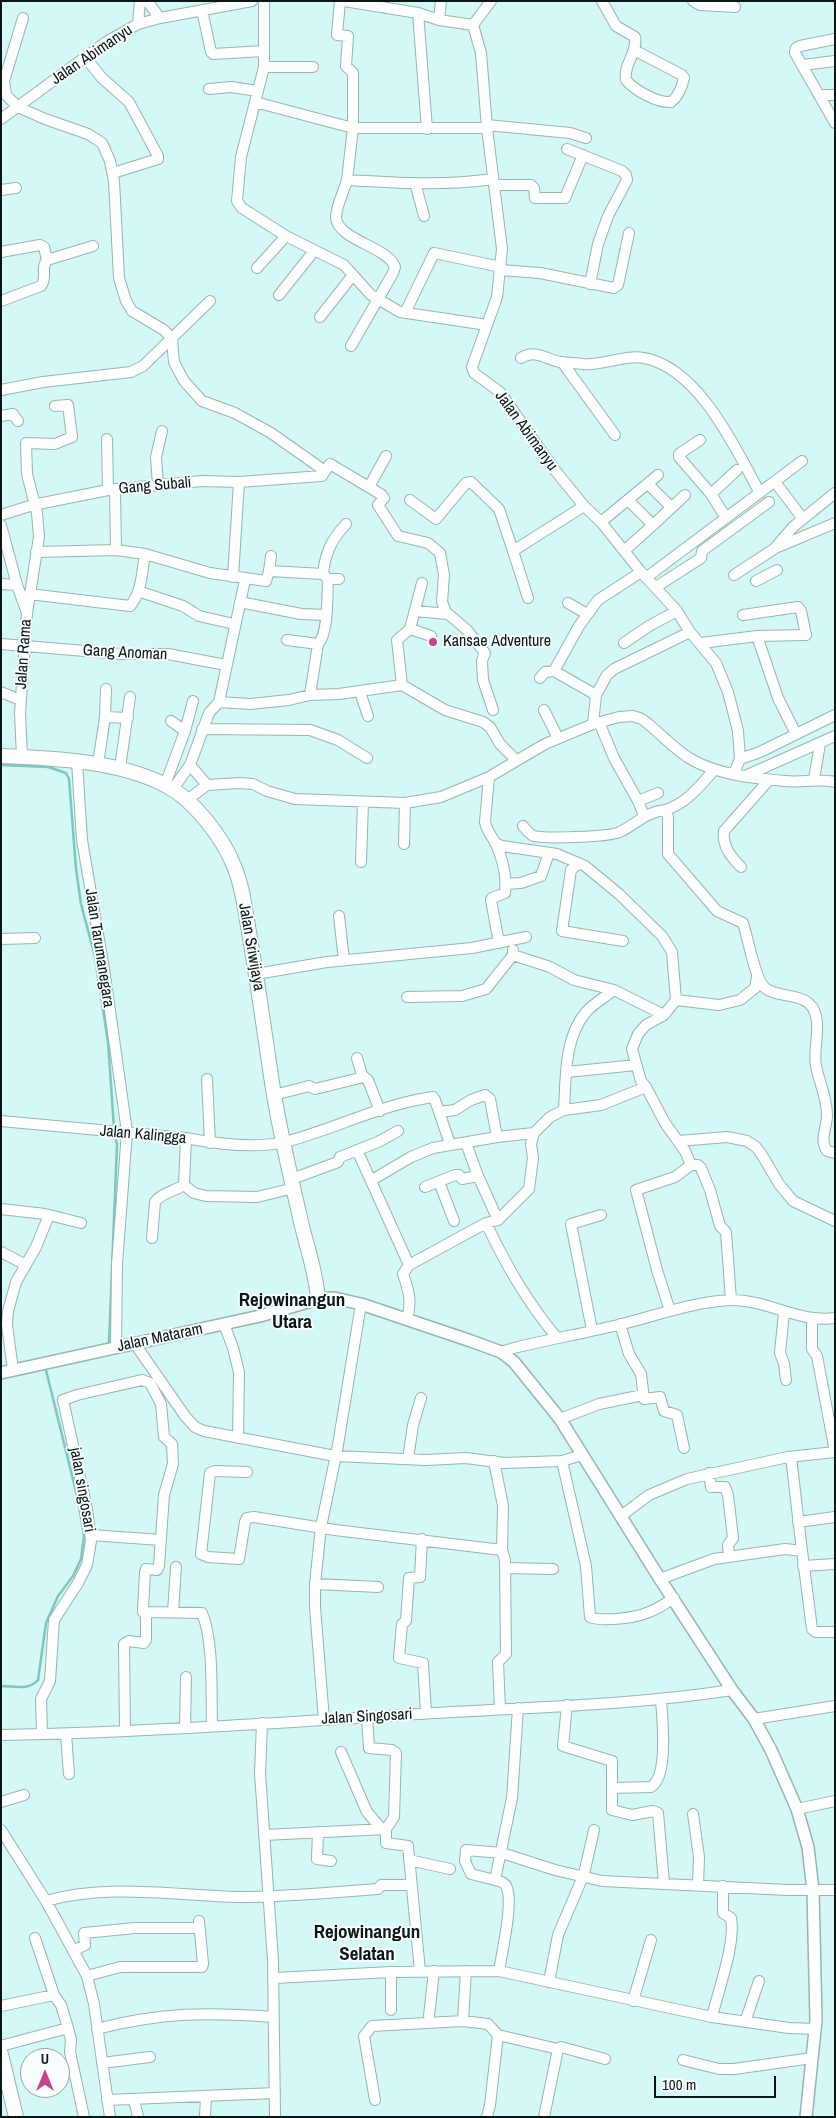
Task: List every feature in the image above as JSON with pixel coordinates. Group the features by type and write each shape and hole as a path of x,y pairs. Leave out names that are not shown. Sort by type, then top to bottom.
{"main road":[{"name":"Jalan Sriwijaya","path":"1,756 98,764 120,768 169,787 196,793 234,865 239,880 256,974 274,1095 316,1278 318,1299"},
{"path":"1,2054 16,2117"}],"street":[{"path":"138,24 140,1"},
{"path":"148,1 160,18"},
{"name":"Jalan Abimanyu","path":"1,119 85,57 120,33 138,24 238,2 252,1"},
{"path":"264,1 264,67 241,157 237,201 242,208 286,236 339,262 371,295 406,313 487,326"},
{"path":"340,1 337,35 348,36 346,66 353,73 353,128 347,180 336,219 339,225 346,231 388,258 395,267 351,346"},
{"path":"344,1 367,3 418,13 439,20 473,25 491,1"},
{"path":"439,20 441,1"},
{"path":"602,1 616,26 635,37 634,50 626,68 626,80 657,100 666,103 676,99 684,78 682,74 634,50"},
{"path":"693,1 700,5 735,7"},
{"path":"202,10 213,54 264,51"},
{"path":"418,13 427,129"},
{"path":"23,18 4,81 4,93 18,107 88,134 102,143 110,160 113,173 119,278 126,301 132,311 164,330 172,339 174,362 184,381 202,401 235,413 271,434 325,471 330,464 369,487 384,497 378,506 398,536 428,543 440,553 444,575 442,602 448,614 467,630 485,653 482,660 483,680 493,710"},
{"name":"Jalan Abimanyu","path":"473,25 481,53 487,126 502,248 497,297 473,360 472,367 474,373 500,392 554,469 584,506 601,522 656,587 716,663 728,692 738,731 739,775"},
{"path":"835,39 796,48 797,58 803,65 835,123"},
{"path":"85,57 102,78 129,102 158,156 158,159 148,163 113,173"},
{"path":"803,65 834,63"},
{"path":"264,67 313,67"},
{"path":"209,89 231,87 258,91"},
{"path":"820,95 835,95"},
{"path":"255,102 353,128 427,129 487,126 570,133 586,138"},
{"path":"567,149 622,171 626,175 627,180 608,216 598,244 590,284"},
{"path":"347,180 415,184 494,182 531,185 534,188 535,198 565,198 583,155"},
{"path":"415,184 424,216"},
{"path":"1,190 16,188"},
{"path":"406,313 434,254 610,288 618,285 629,233"},
{"path":"257,268 286,236"},
{"path":"1,252 40,245 44,248 47,260 44,268 45,278 41,286 1,301"},
{"path":"47,260 93,246"},
{"path":"279,295 314,251"},
{"path":"320,317 353,276"},
{"path":"1,390 43,382 131,372 143,366 210,301"},
{"path":"521,358 532,354 562,362 599,364 643,357 668,367 695,387 722,425 760,493"},
{"path":"562,362 615,434"},
{"path":"27,612 29,594 34,582 36,552 40,537 37,513 33,505 27,474 26,443 55,444 72,437 68,405 55,406"},
{"path":"1,416 13,414 18,421"},
{"path":"158,485 156,457 162,431"},
{"path":"107,439 116,550"},
{"path":"700,440 679,454 679,457 711,494 726,518"},
{"path":"369,487 386,456"},
{"path":"554,671 587,614 598,600 644,575 726,518 802,461"},
{"path":"711,494 737,470"},
{"name":"Gang Subali","path":"1,515 33,505 112,490 202,481 240,482 322,476 325,471"},
{"path":"601,522 658,475"},
{"path":"233,576 240,482"},
{"path":"410,500 436,519 466,483 472,482 480,488 499,509 528,598"},
{"path":"775,482 803,519"},
{"path":"648,484 671,507"},
{"path":"774,548 793,527 835,493"},
{"path":"624,551 685,495"},
{"path":"628,500 653,525"},
{"path":"656,587 701,558 702,551 769,502"},
{"path":"513,551 584,506"},
{"path":"734,575 774,548 835,523"},
{"path":"310,695 318,644 322,637 326,615 325,576 327,552 338,533 346,524"},
{"name":"Jalan Rama","path":"1,525 17,585 27,612 20,700 22,757"},
{"path":"36,552 116,550 145,554 210,573 233,576 245,580 267,581 271,556"},
{"path":"29,594 130,606 138,591 145,554"},
{"path":"757,559 767,576"},
{"path":"756,581 777,570"},
{"path":"269,571 339,579"},
{"path":"219,702 234,624 245,580"},
{"path":"1,584 17,585"},
{"path":"402,685 404,656 397,640 410,629 422,584"},
{"path":"138,591 183,606 199,616 234,624"},
{"path":"240,602 300,614 326,615"},
{"path":"568,603 587,614"},
{"path":"701,643 758,636 806,635 801,611 798,607 743,615"},
{"path":"624,643 676,611"},
{"path":"414,612 448,614"},
{"path":"410,629 431,636"},
{"path":"644,816 638,801 596,723 596,695 607,675 614,669 690,632"},
{"path":"758,636 778,698 796,734"},
{"path":"287,640 318,644"},
{"name":"Gang Anoman","path":"1,644 121,654 168,654 226,665"},
{"path":"540,678 545,672 554,671 596,695"},
{"path":"169,787 190,765 202,729 212,707 219,702 250,704 289,700 310,695 360,692 402,685 444,710 483,722 490,727 500,744 516,760"},
{"path":"98,764 106,689"},
{"path":"1,692 20,700"},
{"path":"360,692 368,716"},
{"path":"120,768 130,697"},
{"path":"169,787 192,701"},
{"path":"544,710 552,741"},
{"path":"740,759 835,715"},
{"path":"190,765 196,793 239,782 253,784 267,791 295,798 405,803 450,794 489,777 552,741 596,723 633,716 642,719 677,749 714,770 769,780 793,782 814,779 835,782"},
{"path":"104,717 128,718"},
{"path":"171,721 185,731"},
{"path":"202,729 310,730 338,740 367,758"},
{"path":"739,775 820,744 835,736"},
{"path":"814,779 820,744"},
{"name":"Jalan Tarumanegara","path":"77,762 82,840 105,975 127,1132 117,1264 116,1348"},
{"path":"523,826 528,833 535,836 580,836 618,833 654,811 665,810 686,800 714,770"},
{"path":"489,777 485,818 486,829 496,843 505,884 505,893 491,900 499,943"},
{"path":"741,867 726,848 723,839 724,831 769,780"},
{"path":"638,801 658,793"},
{"path":"361,862 363,802"},
{"path":"404,844 405,803"},
{"path":"665,810 668,817 668,854 717,911 743,923 757,976 764,987 775,994 793,995 812,1007 816,1016 816,1066 825,1096 827,1113 823,1146 827,1151 835,1153"},
{"path":"496,843 502,846 549,853 585,866 619,894 662,936 672,952 676,1000 664,1015 646,1025 638,1034 632,1048 641,1081 665,1123 679,1141 691,1165"},
{"path":"505,884 521,883 541,876 549,853"},
{"path":"579,863 571,870 562,931 623,941"},
{"path":"339,916 344,960"},
{"path":"256,974 344,960 472,948 526,937"},
{"path":"1,939 35,938"},
{"path":"407,997 462,996 486,989 513,955 513,941"},
{"path":"513,955 550,967 574,980 614,990 664,1015"},
{"path":"676,1000 719,1005 740,1000 755,988 757,976"},
{"path":"564,1110 569,1048 574,1032 587,1011 614,990"},
{"path":"357,1058 380,1111"},
{"path":"567,1072 636,1065"},
{"path":"274,1095 309,1086 315,1089 364,1077"},
{"path":"207,1079 210,1143"},
{"path":"407,1319 410,1308 410,1296 403,1274 409,1265 486,1223 498,1220 529,1189 533,1158 531,1144 534,1133 550,1117 564,1110 601,1105 646,1087"},
{"path":"450,1144 439,1112 455,1110 471,1100 485,1095 490,1098 497,1137"},
{"name":"Jalan Kalingga","path":"1,1121 186,1138 210,1143 257,1145 284,1142 380,1111 433,1097 439,1112"},
{"path":"184,1185 194,1193 206,1196 257,1196 293,1183 338,1162 340,1157 398,1131"},
{"path":"372,1180 411,1157 433,1148 534,1133"},
{"path":"679,1141 727,1137 747,1141 756,1147 779,1184 793,1201 835,1220"},
{"path":"184,1185 186,1138"},
{"path":"466,1143 478,1176 498,1220"},
{"path":"357,1150 409,1265"},
{"path":"670,1311 636,1190 663,1182 691,1165 698,1165 701,1168 710,1190 720,1226 726,1232 730,1300"},
{"path":"425,1187 458,1175 462,1179 478,1176"},
{"path":"438,1182 454,1221"},
{"path":"152,1238 155,1202 158,1196 184,1185"},
{"path":"1,1210 49,1215 81,1223"},
{"path":"13,1370 7,1325 8,1311 16,1282 36,1247 49,1215"},
{"path":"592,1330 571,1224 601,1215"},
{"path":"486,1223 504,1262 532,1307 557,1338"},
{"path":"1,1252 26,1265"},
{"name":"Jalan Mataram","path":"1,1373 260,1316 318,1299 334,1298 361,1304 501,1352"},
{"path":"501,1352 691,1305 730,1300 753,1303 812,1319 835,1318"},
{"path":"324,1720 315,1607 315,1584 321,1527 336,1456 361,1304"},
{"path":"784,1312 780,1353 784,1364 786,1380"},
{"path":"620,1516 649,1495 687,1479 791,1457 835,1452 817,1356 812,1349 812,1319"},
{"path":"224,1324 239,1372 238,1438"},
{"path":"620,1324 629,1354 641,1374 644,1399 660,1397 665,1412 677,1415 684,1448"},
{"path":"135,1344 175,1402 195,1427 238,1438 336,1456 408,1459 466,1458 504,1463 562,1461 582,1455"},
{"path":"501,1352 514,1362 533,1383 560,1419 660,1579 732,1690 754,1719 798,1809 808,1847 814,1890 815,2029 806,2117"},
{"name":"jalan singosari","path":"42,1734 41,1699 50,1681 54,1620 78,1583 86,1565 91,1535 63,1399 142,1380 150,1383 161,1404 164,1437 172,1444 173,1449 172,1472 164,1495 161,1540"},
{"path":"560,1419 598,1404 643,1395"},
{"path":"408,1459 413,1425 421,1398"},
{"path":"791,1457 812,1629 816,1632 835,1632"},
{"path":"562,1461 586,1566 590,1617 597,1619 631,1617 649,1613 674,1598"},
{"path":"494,1462 502,1506 502,1550 505,1555 506,1654 498,1662 500,1709"},
{"path":"248,1472 215,1471 210,1473 201,1554 208,1557 238,1559 248,1518 254,1517 502,1550"},
{"path":"709,1473 711,1487 724,1487 728,1495 733,1538 728,1545 729,1557"},
{"path":"798,1522 835,1516"},
{"path":"91,1535 161,1540 158,1569 145,1570 143,1612 199,1612 203,1615 210,1657 212,1726"},
{"path":"422,1539 420,1577 409,1578 406,1621 402,1624 399,1658 401,1660 423,1663 426,1714"},
{"path":"660,1579 714,1559 785,1548 802,1551"},
{"path":"804,1566 835,1564"},
{"path":"173,1612 176,1567"},
{"path":"505,1568 553,1569"},
{"path":"315,1584 378,1587"},
{"path":"125,1731 124,1642 145,1642 146,1612"},
{"path":"185,1728 186,1677"},
{"name":"Jalan Singosari","path":"1,1735 66,1734 426,1714 661,1699 732,1690"},
{"path":"612,1788 651,1787 656,1782 662,1764 661,1699"},
{"path":"567,1705 563,1746 612,1761 612,1810 632,1815 653,1811 658,1813 664,1883"},
{"path":"754,1719 835,1706"},
{"path":"495,1880 512,1798 518,1708"},
{"path":"264,1835 383,1828 394,1817 396,1753 392,1750 369,1748 367,1717"},
{"path":"262,1723 260,1773 270,1896 274,1978 275,2117"},
{"path":"66,1734 69,1774"},
{"path":"341,1752 367,1812 383,1828 386,1843 408,1846 420,1971"},
{"path":"1,1802 24,1795"},
{"path":"798,1809 835,1802"},
{"path":"692,1814 699,1857 698,1885"},
{"path":"1,1830 46,1901 87,1976 93,1999 110,2117"},
{"path":"549,1982 558,1935 582,1877 594,1830"},
{"path":"318,1832 317,1859 331,1861"},
{"path":"499,1971 508,1909 508,1889 505,1884 471,1874 465,1861 466,1850 502,1853 582,1877 602,1881 835,1890"},
{"path":"409,1860 450,1868"},
{"path":"46,1901 89,1892 113,1891 240,1897 378,1889 381,1885 411,1885"},
{"path":"712,2017 730,1944 732,1924 732,1918 724,1913 724,1886"},
{"path":"73,1951 85,1945 84,1933 200,1924 202,1967 120,1967 87,1976"},
{"path":"35,1938 54,1995 61,2005 68,2028 71,2040 70,2052 84,2117"},
{"path":"633,2001 651,1940"},
{"path":"274,1978 420,1971 499,1971 712,2017 815,2029"},
{"path":"430,2016 434,1971"},
{"path":"463,2021 466,1971"},
{"path":"390,1972 391,2010"},
{"path":"745,2022 759,1981"},
{"path":"1,2006 54,1995"},
{"path":"97,2028 172,2014 225,2014 274,2017"},
{"path":"375,2100 364,2036 366,2031 372,2026 463,2021 488,2024 495,2032 605,2059"},
{"path":"1,2046 68,2028"},
{"path":"487,2117 490,2105 495,2032"},
{"path":"544,2117 558,2049"},
{"path":"102,2063 150,2057"},
{"path":"684,2060 719,2069 734,2069 812,2058"},
{"path":"107,2100 275,2093"},
{"path":"205,2117 206,2097"},
{"path":"134,2099 138,2117"}],"waterway":[{"path":"1,765 48,767 66,773 69,779 76,869 81,904 95,957 108,1042 114,1128"},
{"path":"100,1346 109,1343 117,1144 115,1134"},
{"path":"1,1686 26,1687 38,1680 46,1623 58,1596 73,1576 81,1559 84,1536 78,1500 45,1366"}],"place":[{"name":"Kansae Adventure","path":"433,642"}],"district":[{"name":"Rejowinangun Utara","path":"292,1312"},
{"name":"Rejowinangun Selatan","path":"367,1944"}]}
